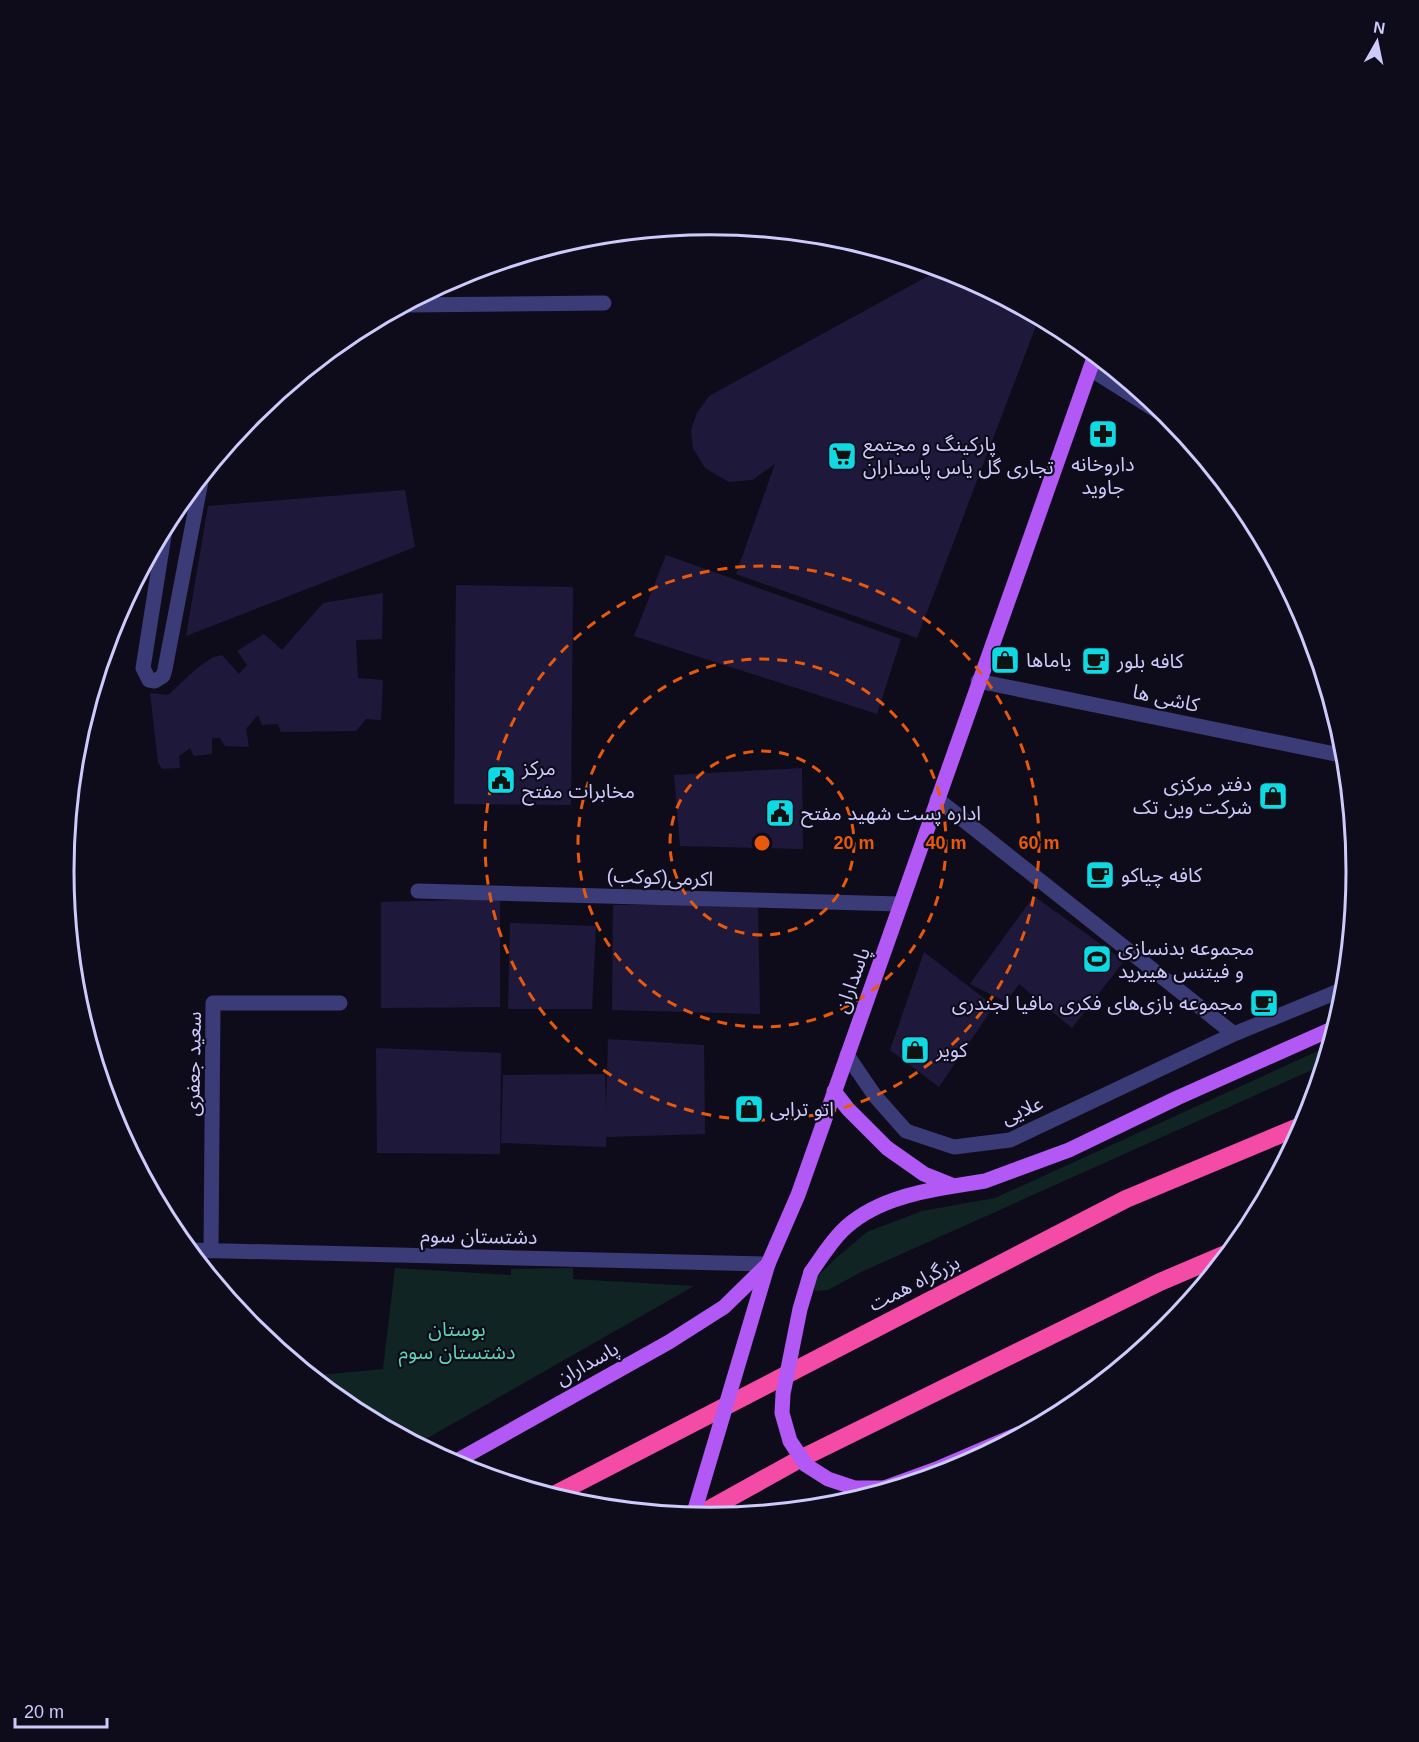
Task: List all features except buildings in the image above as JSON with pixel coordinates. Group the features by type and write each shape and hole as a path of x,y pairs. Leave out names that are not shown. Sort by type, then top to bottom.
{"highway":[{"name":"بزرگراه همت","path":"564,1490 1126,1199 1290,1131"},
{"path":"714,1507 798,1460 1150,1287 1213,1260"}],"main road":[{"name":"پاسداران","path":"463,1457 669,1342 724,1307 768,1264 798,1195 978,681 1093,363"},
{"path":"862,1488 828,1479 806,1465 790,1441 782,1413 783,1394 800,1309 811,1272 843,1230 865,1214 893,1201 919,1192 985,1181 1059,1154 1325,1032"},
{"path":"834,1091 859,1121 887,1148 924,1174 954,1186"},
{"path":"696,1507 768,1264"}],"street":[{"path":"421,305 604,303"},
{"path":"162,548 143,668 149,680 155,681 163,676 165,669 199,493"},
{"name":"کاشی ها","path":"978,681 1334,754"},
{"path":"937,799 1234,1034"},
{"name":"اکرمی(کوکب)","path":"418,891 901,904"},
{"name":"علایی","path":"847,1055 875,1096 906,1131 954,1147 1010,1140 1234,1034 1333,993"},
{"name":"سعید جعفری","path":"211,1251 213,1003 340,1003"},
{"name":"دشتستان سوم","path":"200,1251 768,1264"}],"green space":[{"path":"1320,1050 1314,1069 861,1272 828,1290 815,1291 813,1281 867,1232 922,1211 995,1198"},
{"name":"بوستان دشتستان سوم","path":"395,1268 511,1275 511,1269 573,1268 573,1279 694,1286 425,1439 391,1422 321,1375 383,1369"}],"place":[{"name":"داروخانه جاوید","path":"1103,434"},
{"name":"پارکینگ و مجتمع تجاری گل یاس پاسداران","path":"842,456"},
{"name":"یاماها","path":"1005,660"},
{"name":"کافه بلور","path":"1096,661"},
{"name":"مرکز مخابرات مفتح","path":"501,780"},
{"name":"دفتر مرکزی شرکت وین تک","path":"1273,796"},
{"name":"اداره پست شهید مفتح","path":"780,813"},
{"name":"کافه چیاکو","path":"1100,875"},
{"name":"مجموعه بدنسازی و فیتنس هیبرید","path":"1097,959"},
{"name":"مجموعه بازی‌های فکری مافیا لجندری","path":"1264,1003"},
{"name":"کویر","path":"915,1050"},
{"name":"اتو ترابی","path":"749,1109"}]}
